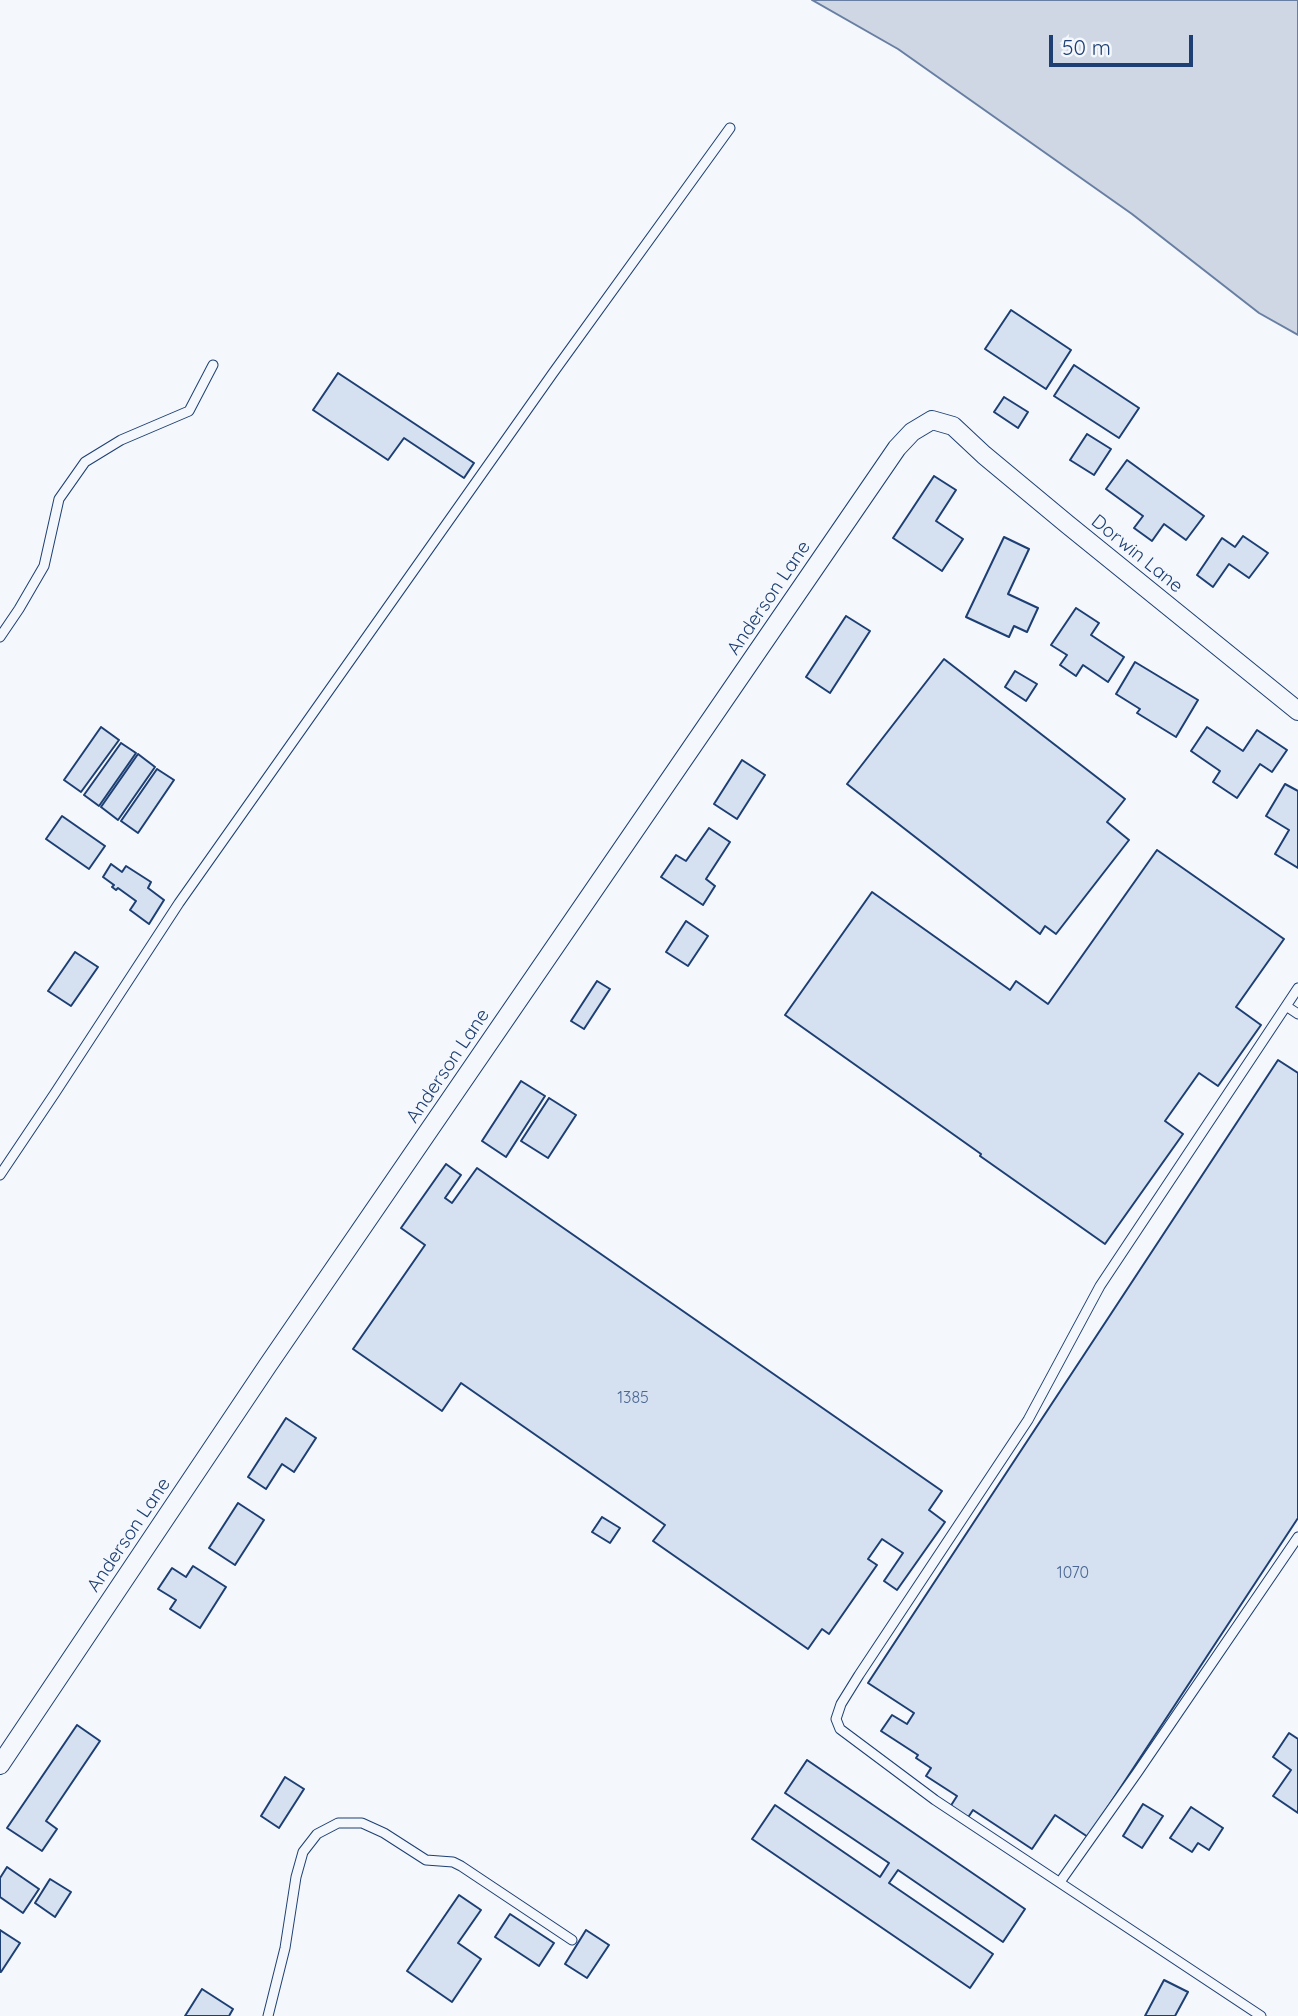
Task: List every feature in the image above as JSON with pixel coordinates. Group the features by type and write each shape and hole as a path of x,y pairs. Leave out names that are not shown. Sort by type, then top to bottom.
{"street":[{"name":"Anderson Lane","path":"0,1765 268,1365 897,448 912,432 932,420 953,426"},
{"name":"Dorwin Lane","path":"953,426 1067,524 1298,711"}],"lane":[{"path":"0,1175 179,903 545,384 730,128"},
{"path":"0,637 44,566 59,499 85,462 121,440 189,411 213,365"},
{"path":"1261,2016 935,1800 840,1729 836,1719 841,1704 859,1675 1028,1420 1100,1286 1298,988"},
{"path":"1286,1006 1298,1014"},
{"path":"1060,1882 1298,1537"},
{"path":"268,2016 285,1948 296,1877 303,1852 317,1834 338,1823 362,1824 384,1833 426,1860 453,1862 572,1940"}],"shaded area":[{"path":"812,0 1298,0 1298,335 1259,313 1132,214 898,49"}],"building":[{"path":"1011,310 1071,350 1046,389 985,349"},
{"path":"1074,365 1139,408 1119,438 1054,396"},
{"path":"338,373 474,463 464,478 404,438 388,460 313,410"},
{"path":"1004,397 1028,412 1018,428 994,412"},
{"path":"1087,434 1111,449 1094,475 1070,460"},
{"path":"1127,460 1204,516 1186,540 1164,524 1152,541 1134,528 1143,516 1106,489"},
{"path":"934,476 956,490 936,521 963,539 942,571 893,538"},
{"path":"1243,536 1268,553 1249,578 1229,564 1213,587 1197,575 1222,538 1235,547"},
{"path":"1004,537 1029,549 1008,594 1038,608 1027,632 1014,626 1009,637 966,617"},
{"path":"1076,608 1099,623 1091,635 1124,657 1108,682 1083,665 1076,676 1060,665 1067,655 1051,645"},
{"path":"846,616 870,631 830,693 806,677"},
{"path":"944,659 1125,799 1107,822 1129,840 1056,934 1045,926 1040,934 847,784"},
{"path":"1135,662 1198,700 1176,737 1137,713 1140,709 1116,694"},
{"path":"1015,671 1037,684 1026,701 1005,687"},
{"path":"101,727 119,740 81,792 64,780"},
{"path":"1207,727 1243,751 1257,730 1287,750 1272,772 1260,764 1237,798 1213,782 1220,771 1191,751"},
{"path":"121,743 136,753 99,806 84,795"},
{"path":"138,754 155,767 118,820 101,807"},
{"path":"742,760 765,775 737,819 714,804"},
{"path":"157,769 174,780 138,833 121,821"},
{"path":"1285,784 1298,791 1298,868 1275,854 1289,830 1266,816"},
{"path":"62,816 105,846 89,869 46,839"},
{"path":"709,828 730,842 706,879 715,886 703,905 661,877 676,855 686,861"},
{"path":"1157,850 1284,939 1236,1007 1261,1025 1218,1086 1199,1073 1165,1121 1183,1134 1105,1244 785,1015 872,892 1010,990 1016,981 1048,1004"},
{"path":"111,864 122,872 126,866 151,882 148,888 164,900 149,924 130,910 136,901 118,888 116,890 112,887 114,885 103,877"},
{"path":"686,921 708,936 688,966 666,952"},
{"path":"75,952 98,967 71,1006 48,991"},
{"path":"597,981 610,989 584,1029 571,1021"},
{"path":"1278,1060 1298,1073 1298,1518 1088,1837 1055,1815 1032,1849 973,1810 967,1819 950,1807 957,1796 926,1776 931,1768 916,1758 918,1755 881,1731 892,1715 907,1724 914,1713 868,1683"},
{"path":"521,1081 545,1096 506,1157 482,1141"},
{"path":"549,1098 576,1115 548,1158 521,1141"},
{"path":"446,1164 461,1175 445,1198 452,1203 477,1168 942,1491 929,1510 945,1522 897,1590 884,1581 903,1553 882,1539 868,1559 877,1565 829,1634 822,1629 808,1649 653,1541 665,1525 461,1383 442,1411 353,1349 425,1245 401,1228"},
{"path":"286,1418 316,1438 294,1472 282,1464 266,1489 248,1477"},
{"path":"238,1503 264,1520 235,1565 209,1548"},
{"path":"602,1517 620,1528 610,1543 592,1532"},
{"path":"193,1566 226,1587 200,1628 170,1609 176,1600 158,1589 172,1568 186,1577"},
{"path":"77,1725 100,1741 46,1821 57,1829 42,1851 7,1828"},
{"path":"1289,1733 1298,1739 1298,1813 1273,1796 1291,1770 1273,1757"},
{"path":"807,1760 1025,1909 1003,1942 898,1870 889,1883 993,1954 970,1988 752,1839 775,1805 880,1877 889,1863 785,1793"},
{"path":"285,1777 304,1789 279,1828 261,1816"},
{"path":"1143,1804 1163,1816 1142,1848 1123,1836"},
{"path":"1191,1807 1223,1828 1209,1850 1198,1843 1192,1852 1170,1838"},
{"path":"7,1867 39,1889 23,1913 0,1897 0,1878"},
{"path":"50,1879 71,1892 55,1917 35,1903"},
{"path":"459,1895 481,1910 458,1943 481,1959 452,2002 407,1971"},
{"path":"510,1914 554,1943 539,1966 495,1937"},
{"path":"0,1930 20,1943 1,1972 0,1972"},
{"path":"586,1930 609,1945 587,1978 565,1964"},
{"path":"1164,1980 1188,1992 1175,2016 1145,2016"},
{"path":"202,1989 233,2009 229,2016 185,2016"}]}
